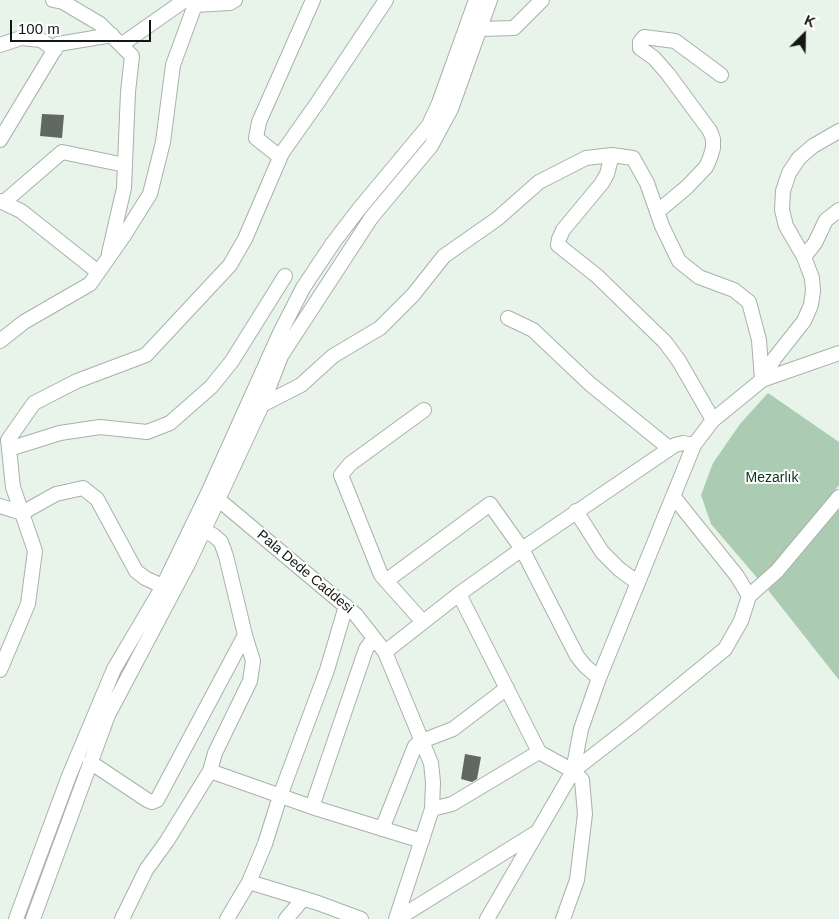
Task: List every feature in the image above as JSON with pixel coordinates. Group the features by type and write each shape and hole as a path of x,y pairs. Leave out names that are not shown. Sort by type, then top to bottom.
{"street":[{"path":"53,0 63,2 100,24 132,56 128,92 124,188 108,259"},
{"path":"0,140 58,44 117,40 190,1 230,3 235,0"},
{"path":"280,156 256,138 259,122 313,0"},
{"path":"0,670 28,604 35,551 13,487 8,440 34,404 77,381 146,355 230,265 245,239 280,156 386,0"},
{"path":"213,497 279,335 303,288 333,243 359,209 429,125 439,103 476,0"},
{"path":"33,919 108,715 213,497 262,405 281,356 371,218 431,146 451,109 490,0"},
{"path":"480,29 514,28 542,0"},
{"path":"0,341 24,322 90,284 150,194 163,142 173,65 190,1"},
{"path":"657,212 687,187 706,167 710,158 713,139 710,130 668,74 654,58 640,48 640,42 644,37 675,41 720,75"},
{"path":"0,45 21,38 41,40 54,50"},
{"path":"762,380 774,358 804,321 811,305 813,291 812,278 804,257 786,226 782,210 783,191 789,173 799,158 813,146 839,131"},
{"path":"98,272 21,211 2,201 62,152 125,165"},
{"path":"262,405 301,385 334,356 380,328 413,295 444,256 497,219 539,182 586,158 612,154 633,158 648,183 662,226 679,261 699,278 734,290 749,302 759,340 762,380"},
{"path":"612,154 607,174 602,183 563,230 558,245 597,276 665,342 679,361 713,420"},
{"path":"804,257 815,243 826,220 839,210"},
{"path":"9,449 60,433 100,427 147,432 170,423 211,387 232,361 286,276"},
{"path":"508,318 533,330 590,384 670,448"},
{"path":"487,919 573,771 581,730 599,678 694,446 713,420 762,380 839,353"},
{"path":"424,410 350,464 341,475 381,575 424,622"},
{"path":"385,652 459,594 675,444 683,443 694,446"},
{"path":"0,506 22,513 56,494 83,488 97,499 136,571 145,578 168,589"},
{"path":"673,496 737,576 749,596"},
{"name":"Pala Dede Caddesi","path":"213,497 356,615 385,652 431,763 433,782 432,810 396,919"},
{"path":"573,771 725,649 741,621 749,596 777,571 839,497"},
{"path":"386,581 490,504 522,549 578,656 585,666 599,678"},
{"path":"576,511 602,552 619,569 638,583"},
{"path":"122,919 146,870 168,842 210,771 215,753 250,681 253,661 226,556 221,542 213,535 198,528"},
{"path":"16,919 69,776 114,669 168,589"},
{"path":"459,594 539,752 573,771 579,776 583,784 585,814 577,880 563,919"},
{"path":"227,919 249,882 265,844 280,796 327,670 346,606"},
{"path":"90,762 147,800 152,802 157,800 245,635"},
{"path":"312,807 366,649 374,638"},
{"path":"382,829 414,748 422,741 453,729 507,688"},
{"path":"432,810 452,804 539,752"},
{"path":"210,771 312,807 422,841"},
{"path":"396,919 537,832"},
{"path":"249,882 361,919"},
{"path":"286,919 303,899"}],"green space":[{"name":"Mezarlık","path":"768,393 839,442 839,485 797,541 759,580 711,524 701,495 713,463 740,424"},
{"path":"839,508 839,680 768,590"}],"building":[{"path":"42,114 64,115 62,138 40,136"},
{"path":"465,754 481,757 477,779 472,782 461,779"}]}
